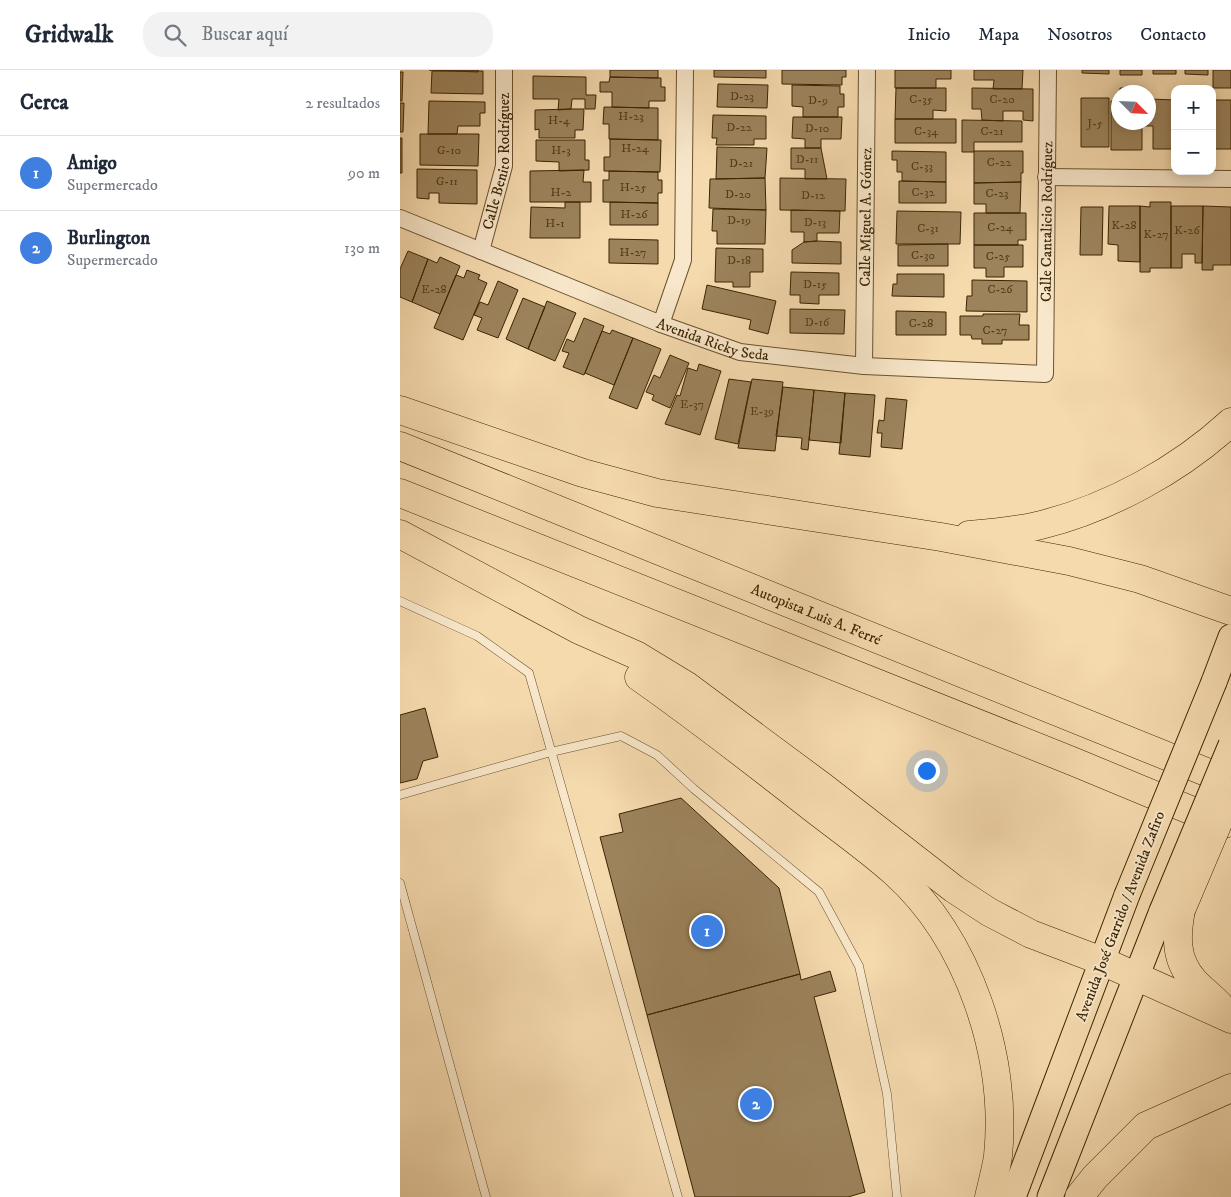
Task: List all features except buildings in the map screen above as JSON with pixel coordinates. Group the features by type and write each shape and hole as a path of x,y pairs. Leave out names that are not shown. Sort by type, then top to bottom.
{"highway":[{"path":"400,410 583,473 657,493 941,537 1078,564 1140,580 1231,611"},
{"path":"941,537 989,533 1040,525 1079,513 1118,497 1169,470 1231,422"},
{"name":"Autopista Luis A. Ferré","path":"400,446 1231,782"},
{"path":"400,493 1026,742 1231,827"},
{"path":"400,534 578,630 636,655 687,686 823,787 954,889 989,912 1032,934 1102,961 1231,1018"},
{"path":"578,630 629,670 712,728 894,872 947,935 967,977 988,1034 998,1121 998,1157 989,1197"},
{"path":"1231,792 1171,911 1177,930 1180,960 1194,982 1214,998 1231,1018"},
{"path":"1080,1197 1096,1177 1146,1126 1231,1088"}],"main road":[{"name":"Avenida José Garrido / Avenida Zafiro","path":"1013,1197 1127,895 1231,636"},
{"path":"1050,1197 1136,977 1171,911 1231,745"}],"street":[{"name":"Calle Benito Rodríguez","path":"481,250 504,166 504,70"},
{"path":"661,324 683,260 685,70"},
{"name":"Calle Miguel A. Gómez","path":"864,366 867,70"},
{"name":"Calle Cantalicio Rodríguez","path":"1045,374 1048,70"},
{"path":"1046,177 1231,179"},
{"name":"Avenida Ricky Seda","path":"400,218 661,324 740,352 864,366 1045,374"}],"lane":[{"path":"400,601 477,636 529,673 678,1197"},
{"path":"400,795 551,752 621,736 657,755 694,789 819,892 858,966 887,1094 897,1197"},
{"path":"400,883 486,1197"}],"place":[{"name":"Amigo","path":"707,931"},
{"name":"Burlington","path":"756,1104"}]}
